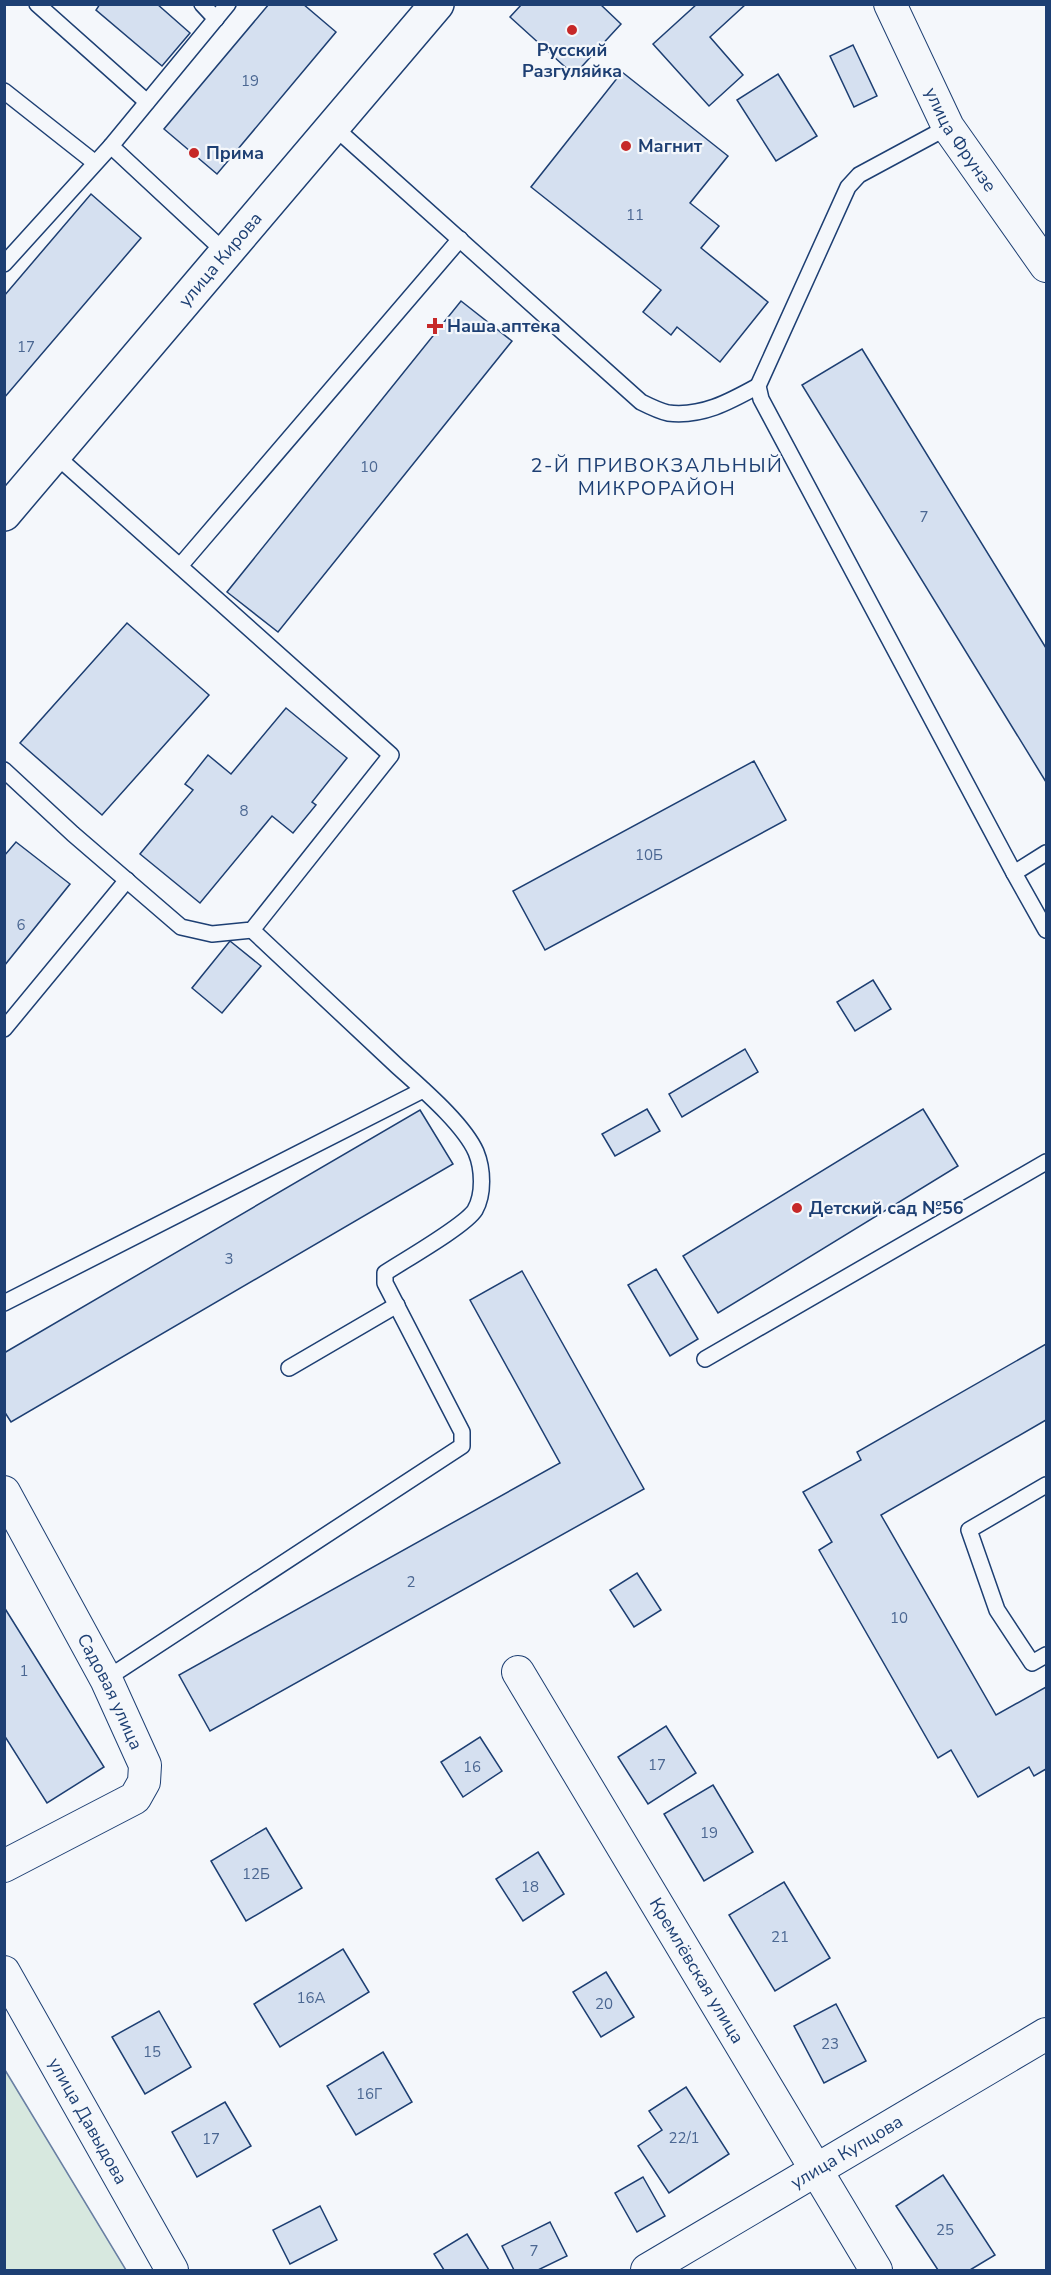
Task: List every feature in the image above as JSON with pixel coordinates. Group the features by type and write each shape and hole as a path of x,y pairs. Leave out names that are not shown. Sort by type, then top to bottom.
{"main road":[{"name":"улица Кирова","path":"4,514 437,4"}],"street":[{"name":"улица Фрунзе","path":"890,4 948,127 1047,266"},
{"name":"Садовая улица","path":"4,1492 106,1679 145,1765 144,1782 135,1798 4,1866"},
{"name":"Кремлёвская улица","path":"518,1672 876,2271"},
{"name":"улица Давыдова","path":"4,1972 172,2271"},
{"name":"улица Купцова","path":"647,2271 1047,2034"}],"lane":[{"path":"37,4 147,102"},
{"path":"202,4 216,19"},
{"path":"4,264 94,162 111,146 228,4"},
{"path":"4,91 94,162"},
{"path":"333,126 641,402 666,413 699,412 720,406 758,386 848,187 859,175 948,127"},
{"path":"111,146 225,252"},
{"path":"180,566 460,239"},
{"path":"758,386 762,399 1014,873 1047,930"},
{"path":"4,770 73,834 181,927 212,933 252,930 391,755 54,454"},
{"path":"1014,873 1047,853"},
{"path":"4,1029 127,880"},
{"path":"106,1679 462,1446 462,1432 385,1282 385,1273 458,1225 475,1210 482,1186 476,1152 464,1132 423,1090 252,930"},
{"path":"4,1303 423,1090"},
{"path":"705,1359 1047,1162"},
{"path":"289,1368 397,1305"},
{"path":"1047,1485 969,1530 997,1610 1032,1663 1047,1655"}],"shaded area":[{"path":"5,2070 126,2270 5,2270"}],"building":[{"path":"100,4 157,4 190,33 162,66 96,10"},
{"path":"269,4 303,4 336,32 217,174 164,129"},
{"path":"522,4 600,4 621,24 574,75 510,17"},
{"path":"697,4 746,4 710,37 743,75 709,106 653,44"},
{"path":"853,45 877,96 854,107 830,56"},
{"path":"622,72 728,156 690,203 719,226 701,248 768,302 720,362 677,327 671,335 643,312 661,290 531,187"},
{"path":"778,74 817,136 776,161 737,100"},
{"path":"91,194 141,238 4,398 4,296"},
{"path":"461,301 512,341 278,632 227,592"},
{"path":"862,349 1046,648 1046,782 802,385"},
{"path":"127,623 209,695 102,815 20,743"},
{"path":"286,708 347,758 312,802 316,805 293,833 272,816 200,903 140,854 193,790 185,784 208,755 231,774"},
{"path":"754,761 786,820 545,950 513,891"},
{"path":"16,842 70,884 4,966 4,856"},
{"path":"230,941 261,966 222,1013 192,988"},
{"path":"873,980 891,1009 855,1031 837,1002"},
{"path":"745,1049 758,1072 682,1117 669,1094"},
{"path":"647,1109 660,1131 615,1156 602,1134"},
{"path":"923,1109 958,1166 718,1313 683,1256"},
{"path":"420,1110 453,1164 11,1422 4,1411 4,1353"},
{"path":"656,1269 698,1339 670,1356 628,1285"},
{"path":"522,1271 644,1489 210,1731 179,1675 560,1463 470,1300"},
{"path":"1046,1344 1046,1420 881,1515 996,1715 1046,1687 1046,1769 1034,1776 1029,1767 978,1797 951,1750 938,1758 819,1550 832,1542 803,1492 861,1460 857,1452"},
{"path":"637,1573 661,1610 634,1627 610,1590"},
{"path":"4,1607 104,1767 47,1803 4,1735"},
{"path":"666,1726 696,1773 648,1804 618,1757"},
{"path":"480,1737 502,1771 463,1797 441,1762"},
{"path":"713,1785 753,1852 704,1881 664,1814"},
{"path":"266,1828 302,1888 246,1921 211,1861"},
{"path":"538,1852 564,1894 523,1921 496,1879"},
{"path":"784,1882 830,1958 775,1991 729,1915"},
{"path":"343,1949 369,1992 280,2047 254,2004"},
{"path":"606,1972 634,2017 601,2037 573,1992"},
{"path":"836,2004 866,2061 824,2083 794,2026"},
{"path":"159,2011 191,2067 145,2094 112,2037"},
{"path":"383,2052 412,2102 356,2135 327,2086"},
{"path":"686,2087 729,2154 669,2193 638,2146 662,2130 649,2111"},
{"path":"225,2102 251,2146 197,2177 172,2132"},
{"path":"943,2175 995,2255 970,2270 938,2270 896,2206"},
{"path":"643,2177 665,2216 637,2232 615,2193"},
{"path":"320,2206 337,2240 290,2264 273,2230"},
{"path":"550,2222 567,2256 538,2270 514,2270 502,2246"},
{"path":"467,2234 489,2270 444,2270 434,2254"}],"place":[{"name":"Русский Разгуляйка","path":"572,30"},
{"name":"Магнит","path":"626,146"},
{"name":"Прима","path":"194,153"},
{"name":"Наша аптека","path":"435,326"},
{"name":"Детский сад №56","path":"797,1208"}],"district":[{"name":"2-Й ПРИВОКЗАЛЬНЫЙ МИКРОРАЙОН","path":"657,476"}]}
